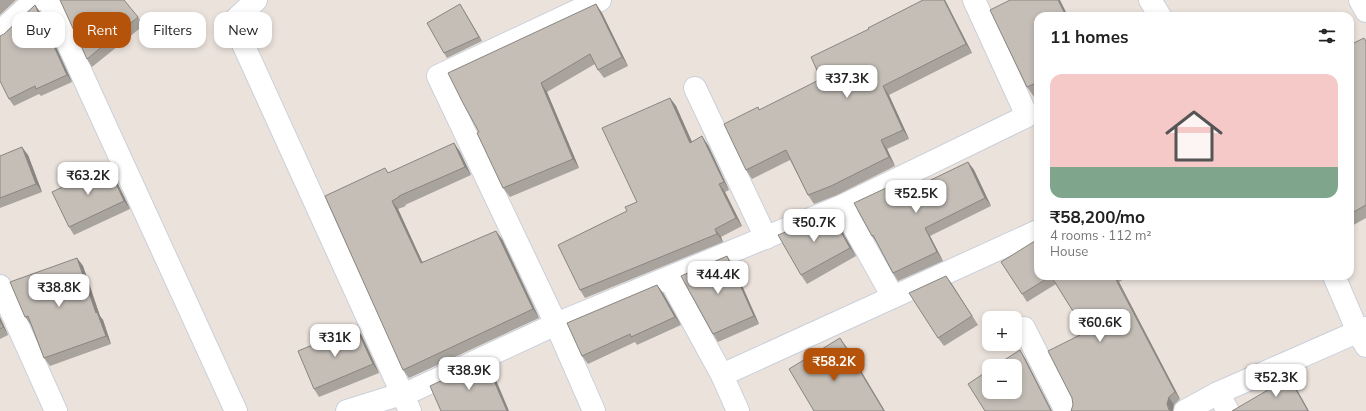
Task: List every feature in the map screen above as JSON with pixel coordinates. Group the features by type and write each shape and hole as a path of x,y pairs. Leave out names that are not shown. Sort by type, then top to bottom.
{"street":[{"path":"0,32 35,0"},
{"path":"48,0 236,411"},
{"path":"256,0 233,22 406,402"},
{"path":"594,411 556,324 438,76 600,0"},
{"path":"347,411 406,402 414,390 556,324 842,206 1027,116 974,0"},
{"path":"1150,0 1158,12"},
{"path":"1360,0 1366,11"},
{"path":"695,88 766,238"},
{"path":"842,206 893,297"},
{"path":"722,375 1034,233"},
{"path":"669,278 722,375 738,411"},
{"path":"1185,411 1223,402 1363,335 1336,280"},
{"path":"0,286 56,411"},
{"path":"1024,328 1066,411"}],"building":[{"path":"60,0 124,0 138,17 131,23 131,12 73,12 73,28"},
{"path":"923,0 944,0 966,44 883,86 903,130 881,140 889,157 831,186 808,195 786,150 746,170 724,124 758,107 759,110 821,79 811,57 869,29 868,28"},
{"path":"1010,0 1058,0 1064,12 1034,12 1034,84 1027,87 990,10"},
{"path":"460,4 479,37 444,53 427,23"},
{"path":"596,4 622,57 598,70 590,54 541,83 573,159 503,188 477,133 479,132 448,73"},
{"path":"35,5 38,12 28,12"},
{"path":"12,27 12,48 55,48 67,75 36,89 35,86 9,99 0,81 0,36"},
{"path":"1364,38 1366,41 1366,205 1354,212 1354,43"},
{"path":"82,48 100,48 87,59"},
{"path":"670,98 690,143 702,136 724,182 719,184 736,218 715,229 717,234 580,290 558,245 627,211 625,207 637,202 602,128"},
{"path":"454,143 465,167 399,196 392,201 421,263 496,231 533,309 403,370 325,196 385,168 388,173"},
{"path":"22,147 36,184 0,198 0,156"},
{"path":"968,162 985,198 925,228 937,252 893,273 854,203 901,181 906,192"},
{"path":"108,166 124,201 69,227 52,192"},
{"path":"831,214 850,248 801,275 778,235"},
{"path":"1034,241 1034,280 1045,280 1022,294 1001,262"},
{"path":"727,256 754,316 713,334 681,276"},
{"path":"77,258 96,313 97,312 106,336 44,358 28,316 25,317 10,282"},
{"path":"946,276 972,316 938,338 909,293"},
{"path":"1054,280 1116,280 1175,392 1169,397 1167,404 1170,411 1071,411 1073,405 1072,398 1048,351 1086,332"},
{"path":"657,285 675,317 631,337 630,334 582,356 567,323"},
{"path":"0,321 3,327 0,329"},
{"path":"356,327 373,364 314,389 298,351"},
{"path":"840,338 884,411 814,411 789,369"},
{"path":"1021,351 1051,411 985,411 968,384 982,375 982,399 1022,399 1022,359 1006,359"},
{"path":"485,360 507,411 441,411 430,386"},
{"path":"1286,372 1308,411 1232,411 1268,390 1264,384"}]}
